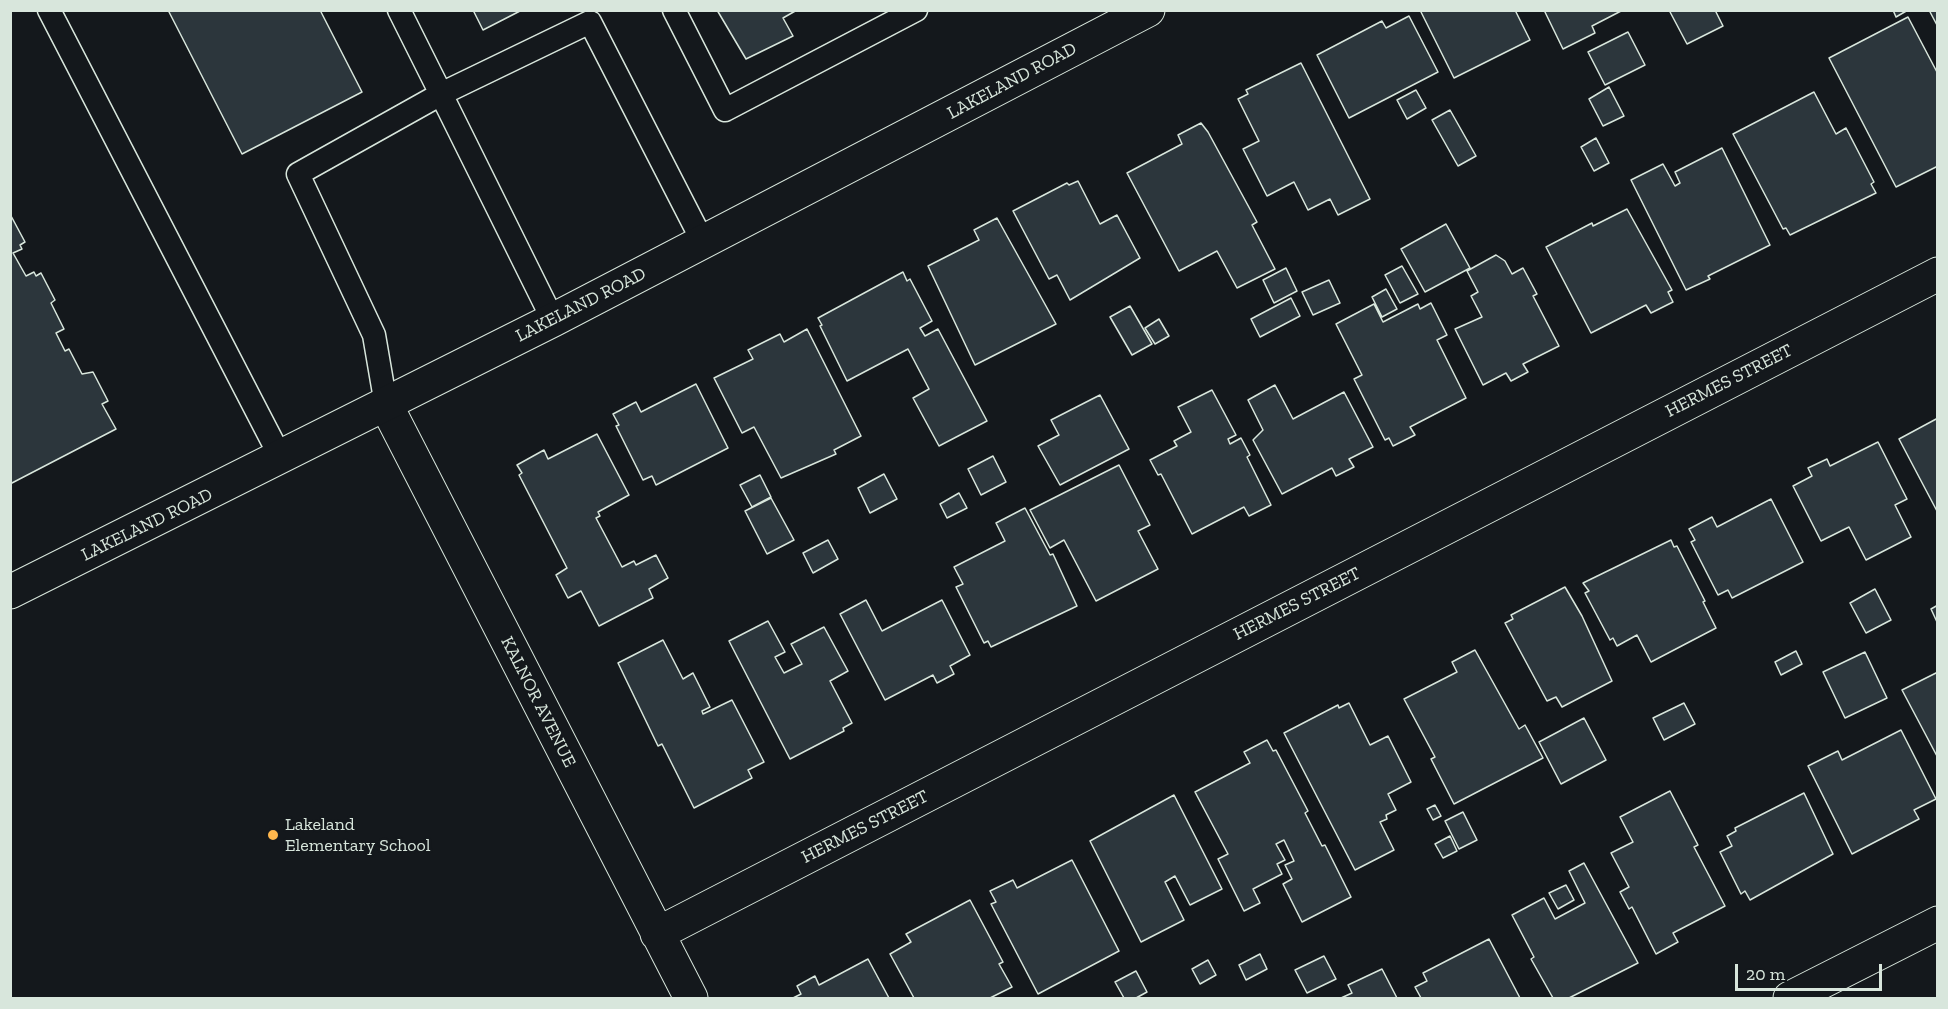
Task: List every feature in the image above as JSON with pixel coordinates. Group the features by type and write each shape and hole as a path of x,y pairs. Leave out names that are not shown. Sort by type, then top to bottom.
{"street":[{"name":"LAKELAND ROAD","path":"10,592 553,320 1148,10"},
{"name":"HERMES STREET","path":"657,934 1938,274"},
{"name":"KALNOR AVENUE","path":"386,405 691,999"},
{"path":"1790,999 1938,923"}],"lane":[{"path":"49,10 280,458"},
{"path":"399,10 553,320"},
{"path":"674,10 725,110 916,10"},
{"path":"386,405 374,335 298,174 441,94 590,22 703,243"}],"building":[{"path":"168,10 320,10 362,92 242,154"},
{"path":"473,10 522,10 483,30"},
{"path":"717,10 797,10 783,18 793,36 746,59"},
{"path":"1420,10 1515,10 1530,40 1454,78"},
{"path":"1544,10 1623,10 1592,26 1595,33 1563,49"},
{"path":"1669,10 1715,10 1723,26 1687,44"},
{"path":"1893,10 1908,10 1896,17"},
{"path":"1929,10 1938,10 1938,27"},
{"path":"1409,16 1438,72 1349,118 1317,55 1382,21 1386,28"},
{"path":"1908,17 1938,74 1938,166 1896,187 1829,58"},
{"path":"1628,32 1645,65 1605,85 1588,52"},
{"path":"1301,63 1370,199 1338,215 1330,199 1308,210 1294,182 1267,196 1243,149 1259,141 1238,99 1248,94 1246,90"},
{"path":"1609,87 1624,116 1603,126 1589,99"},
{"path":"1416,90 1426,108 1407,119 1397,100"},
{"path":"1814,92 1836,134 1846,128 1874,182 1871,184 1876,193 1790,235 1786,228 1783,229 1733,134"},
{"path":"1450,110 1476,156 1458,166 1432,120"},
{"path":"1201,123 1257,222 1252,225 1275,269 1237,288 1217,251 1179,271 1127,173 1182,144 1178,135"},
{"path":"1596,138 1609,163 1594,171 1581,147"},
{"path":"1722,148 1770,245 1708,276 1710,279 1686,290 1631,180 1663,164 1675,186 1680,183 1675,172"},
{"path":"1078,181 1100,224 1117,215 1140,258 1070,300 1057,275 1049,279 1013,211 1067,183 1069,185"},
{"path":"1627,209 1672,290 1668,292 1673,302 1651,313 1646,305 1591,333 1546,247 1592,223 1593,226"},
{"path":"10,214 25,242 20,245 22,249 13,253 26,276 34,272 36,276 41,273 55,300 51,303 64,329 56,333 65,351 69,349 82,374 93,372 108,401 102,404 116,429 10,484"},
{"path":"997,218 1056,324 975,365 928,266 979,240 974,230"},
{"path":"1446,224 1470,268 1425,292 1401,249"},
{"path":"1496,255 1505,261 1512,274 1523,268 1537,294 1533,296 1559,346 1523,364 1528,372 1511,381 1506,373 1483,385 1455,329 1482,317 1471,296 1478,292 1467,271"},
{"path":"1402,266 1418,294 1400,303 1385,275"},
{"path":"1286,268 1297,291 1274,303 1263,280"},
{"path":"903,272 907,281 910,279 932,321 920,328 925,336 938,329 987,421 939,446 913,398 929,389 908,349 847,381 818,318"},
{"path":"1329,280 1340,303 1313,315 1302,292"},
{"path":"1386,289 1397,309 1382,317 1372,297"},
{"path":"1291,298 1300,316 1260,337 1251,319"},
{"path":"1431,303 1447,335 1437,340 1466,398 1410,427 1415,435 1393,446 1389,438 1385,440 1354,379 1362,375 1336,324 1374,304 1383,322 1418,304 1420,309"},
{"path":"1130,306 1152,344 1132,355 1110,317"},
{"path":"1159,319 1169,336 1155,344 1145,328"},
{"path":"807,329 861,436 834,450 836,454 781,478 754,427 742,433 714,378 753,359 748,350 780,334 784,342"},
{"path":"696,384 728,448 656,485 652,476 643,480 616,426 619,425 613,414 636,402 641,412"},
{"path":"1275,385 1293,419 1344,392 1373,447 1349,459 1354,467 1336,476 1332,468 1282,494 1253,440 1263,430 1248,400"},
{"path":"1212,390 1236,435 1228,439 1230,444 1241,438 1250,455 1247,457 1271,505 1249,516 1244,507 1192,534 1161,474 1158,475 1150,460 1177,446 1174,441 1191,432 1178,407"},
{"path":"1100,395 1129,449 1060,485 1038,446 1059,435 1051,420"},
{"path":"1938,418 1938,513 1899,439"},
{"path":"597,434 629,495 598,512 600,516 596,518 622,567 634,561 636,565 656,555 668,578 649,589 653,598 599,626 581,591 568,598 556,575 567,568 519,475 522,473 517,465 544,450 548,459"},
{"path":"1878,442 1907,499 1895,505 1911,537 1866,560 1849,527 1821,541 1793,486 1812,476 1808,468 1827,459 1830,466"},
{"path":"993,456 1006,482 981,495 968,469"},
{"path":"1119,465 1150,525 1138,531 1158,569 1096,601 1064,540 1050,548 1030,510"},
{"path":"884,474 897,499 870,513 858,488"},
{"path":"760,475 771,497 752,507 740,485"},
{"path":"959,493 967,508 947,518 940,504"},
{"path":"771,498 794,540 767,554 745,511"},
{"path":"1771,499 1803,562 1732,598 1728,590 1718,595 1691,542 1695,540 1689,529 1712,517 1717,527"},
{"path":"1025,508 1050,555 1053,554 1077,606 991,647 988,641 984,643 956,587 963,584 954,567 1005,541 996,523"},
{"path":"828,540 838,559 813,573 803,553"},
{"path":"1671,540 1674,547 1677,546 1716,628 1651,662 1637,635 1617,646 1613,638 1610,640 1585,593 1589,591 1583,583"},
{"path":"1565,587 1582,616 1612,681 1562,707 1556,697 1547,701 1505,623 1513,619 1511,615"},
{"path":"1875,589 1891,620 1866,633 1850,603"},
{"path":"866,600 882,631 942,600 970,655 950,666 954,674 937,683 933,675 885,700 840,614"},
{"path":"1938,605 1938,622 1937,622 1931,609"},
{"path":"768,621 785,652 775,657 784,673 802,664 791,644 824,627 848,671 830,681 852,723 843,728 844,731 790,759 729,641"},
{"path":"663,640 683,679 693,673 710,707 702,711 703,714 732,700 764,762 748,770 752,778 694,808 662,744 658,746 618,663"},
{"path":"1475,650 1519,729 1525,725 1543,758 1454,804 1431,759 1435,757 1404,699 1457,672 1452,662"},
{"path":"1796,651 1802,664 1781,675 1775,662"},
{"path":"1865,652 1887,698 1845,718 1823,672"},
{"path":"1938,672 1938,758 1902,690"},
{"path":"1349,703 1370,745 1388,736 1411,782 1388,794 1396,810 1386,815 1387,819 1380,822 1394,850 1355,870 1284,733 1338,705 1339,708"},
{"path":"1684,703 1695,724 1664,740 1653,718"},
{"path":"1584,718 1606,760 1561,784 1539,742"},
{"path":"1901,730 1936,799 1914,810 1919,819 1852,854 1808,766 1838,751 1842,760"},
{"path":"1267,740 1273,751 1276,750 1308,811 1305,813 1322,846 1325,845 1351,897 1302,922 1283,884 1292,879 1285,865 1294,861 1284,840 1276,844 1285,860 1277,864 1282,874 1253,889 1260,903 1244,911 1218,859 1228,854 1195,792 1250,763 1244,752"},
{"path":"1670,791 1698,845 1694,847 1725,906 1673,933 1678,942 1656,954 1632,907 1629,909 1620,892 1629,887 1611,853 1633,842 1620,817"},
{"path":"1804,793 1833,854 1750,900 1745,891 1741,894 1720,852 1732,846 1727,836 1736,831 1735,828"},
{"path":"1174,795 1222,889 1190,905 1175,876 1165,882 1184,920 1141,942 1090,841"},
{"path":"1435,805 1441,816 1433,820 1427,809"},
{"path":"1463,812 1477,840 1459,849 1445,821"},
{"path":"1450,836 1457,851 1443,858 1435,844"},
{"path":"1072,860 1119,951 1038,994 991,904 996,902 990,891 1013,880 1017,888"},
{"path":"1584,863 1638,963 1569,998 1553,998 1531,959 1534,957 1512,915 1544,898 1555,919 1585,903 1569,871"},
{"path":"1566,885 1574,900 1558,909 1549,893"},
{"path":"970,900 1003,962 999,964 1012,987 990,998 914,998 890,954 911,942 906,934"},
{"path":"1489,939 1520,998 1421,998 1415,987 1427,981 1423,973"},
{"path":"1260,954 1267,969 1246,980 1239,965"},
{"path":"1324,956 1336,979 1307,993 1295,970"},
{"path":"868,959 889,998 793,998 801,994 797,986 815,976 819,985"},
{"path":"1208,960 1216,975 1200,984 1192,969"},
{"path":"1382,969 1397,998 1341,998 1352,993 1348,985"},
{"path":"1136,971 1147,992 1136,998 1124,998 1115,982"}],"place":[{"name":"Lakeland Elementary School","path":"273,835"}]}
